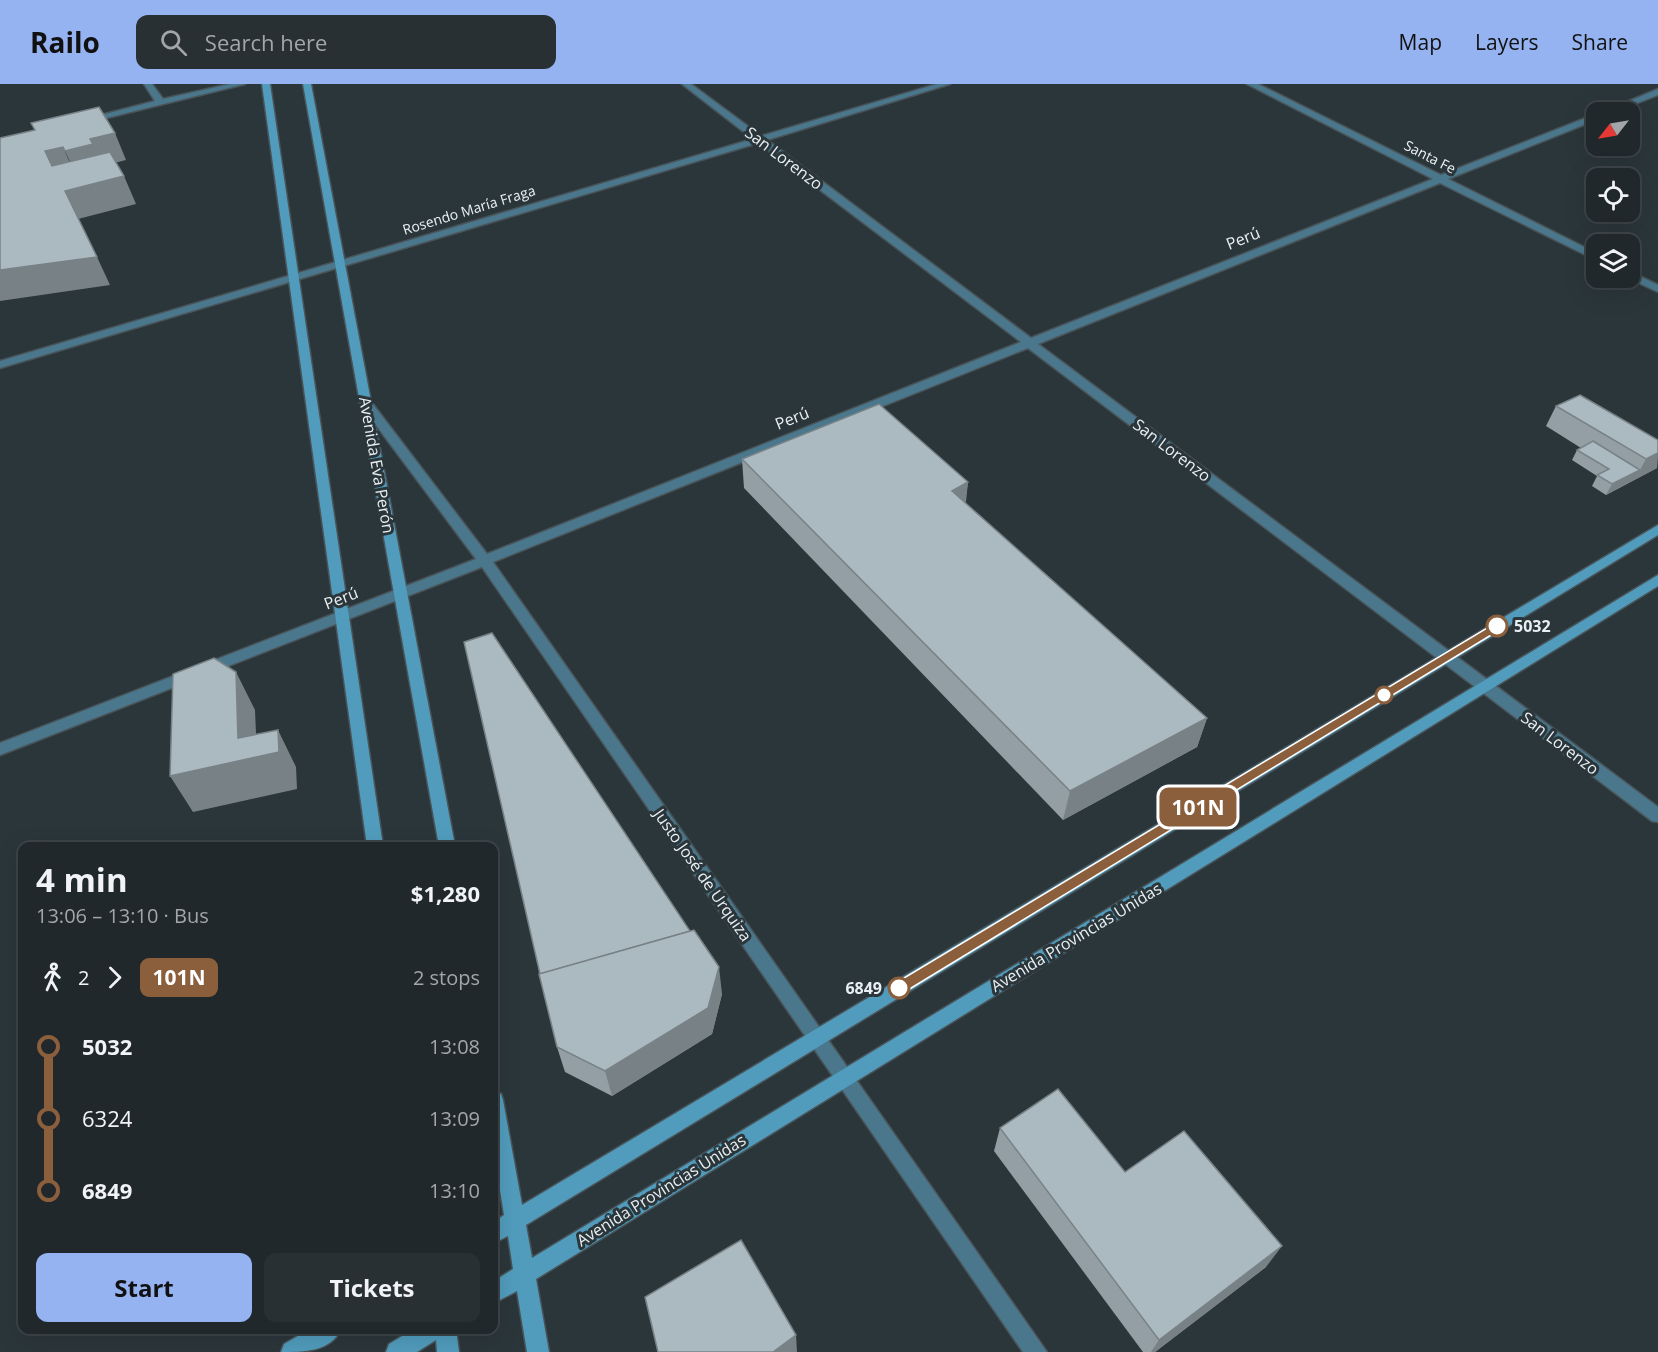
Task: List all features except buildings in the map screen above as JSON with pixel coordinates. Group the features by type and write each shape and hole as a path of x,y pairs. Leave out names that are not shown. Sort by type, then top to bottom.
{"main road":[{"path":"266,84 374,842"},
{"name":"Avenida Eva Perón","path":"307,84 446,842"},
{"path":"498,1231 1658,529"},
{"name":"Avenida Provincias Unidas","path":"498,1291 1658,580"},
{"path":"498,1123 538,1352"},
{"path":"292,1352 322,1334"},
{"path":"397,1352 426,1334"},
{"path":"446,1334 448,1352"}],"street":[{"path":"148,84 161,103"},
{"path":"81,122 241,84"},
{"name":"San Lorenzo","path":"686,84 1658,816"},
{"name":"Rosendo María Fraga","path":"0,365 946,84"},
{"name":"Santa Fe","path":"1251,84 1586,252"},
{"path":"1632,102 1658,92"},
{"name":"Perú","path":"0,749 400,594 1586,121"},
{"path":"1640,280 1658,289"},
{"name":"Justo José de Urquiza","path":"365,402 484,560 1036,1352"}],"bus line":[{"name":"101N","path":"899,988 1497,626"}],"place":[{"name":"5032","path":"1497,626"},
{"name":"6849","path":"899,988"}]}
